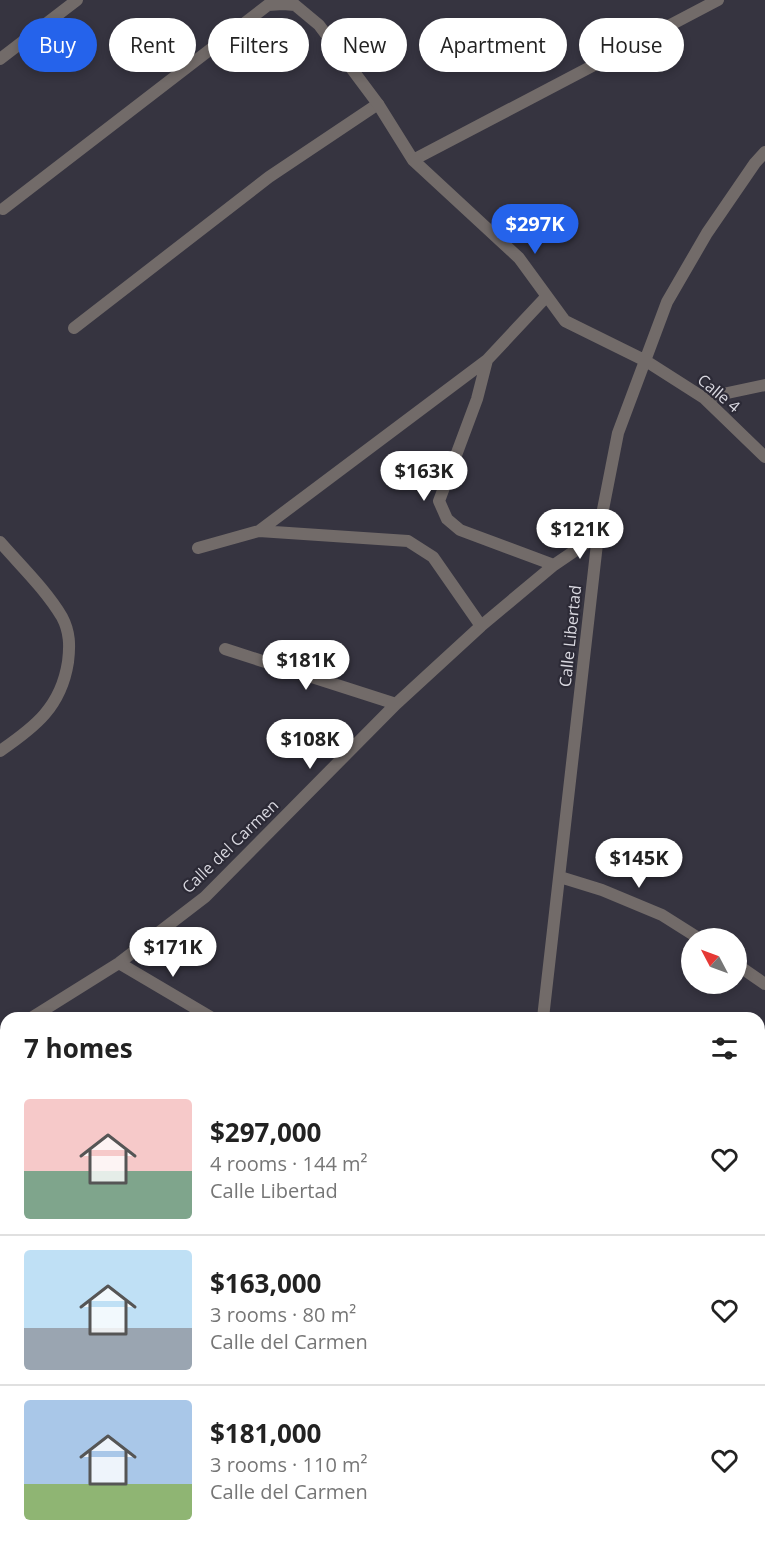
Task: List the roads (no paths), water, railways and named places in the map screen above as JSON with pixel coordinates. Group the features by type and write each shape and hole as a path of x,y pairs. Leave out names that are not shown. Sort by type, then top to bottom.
{"street":[{"path":"0,59 77,0"},
{"path":"413,160 718,0"},
{"name":"Calle 4","path":"3,209 268,5 283,3 295,5 319,25 378,104 413,160 519,258 565,321 646,361 704,398 765,458"},
{"path":"74,328 269,177 378,104"},
{"name":"Calle Libertad","path":"544,1012 598,535 618,433 667,302 707,233 765,152"},
{"path":"259,531 487,360 546,297"},
{"path":"487,360 477,399 439,501 447,519 460,530 554,565"},
{"path":"704,398 765,385"},
{"path":"198,548 259,531 408,542 433,557 481,626"},
{"name":"Calle del Carmen","path":"40,1012 119,963 205,897 396,704 481,626 554,565 598,535"},
{"path":"0,542 51,601 63,619 69,635 70,650 57,698 29,730 0,751"},
{"path":"225,649 396,704"},
{"path":"560,877 602,890 662,915 683,928"},
{"path":"119,963 202,1012"},
{"path":"747,972 765,984"},
{"path":"47,1007 51,1012"}]}
